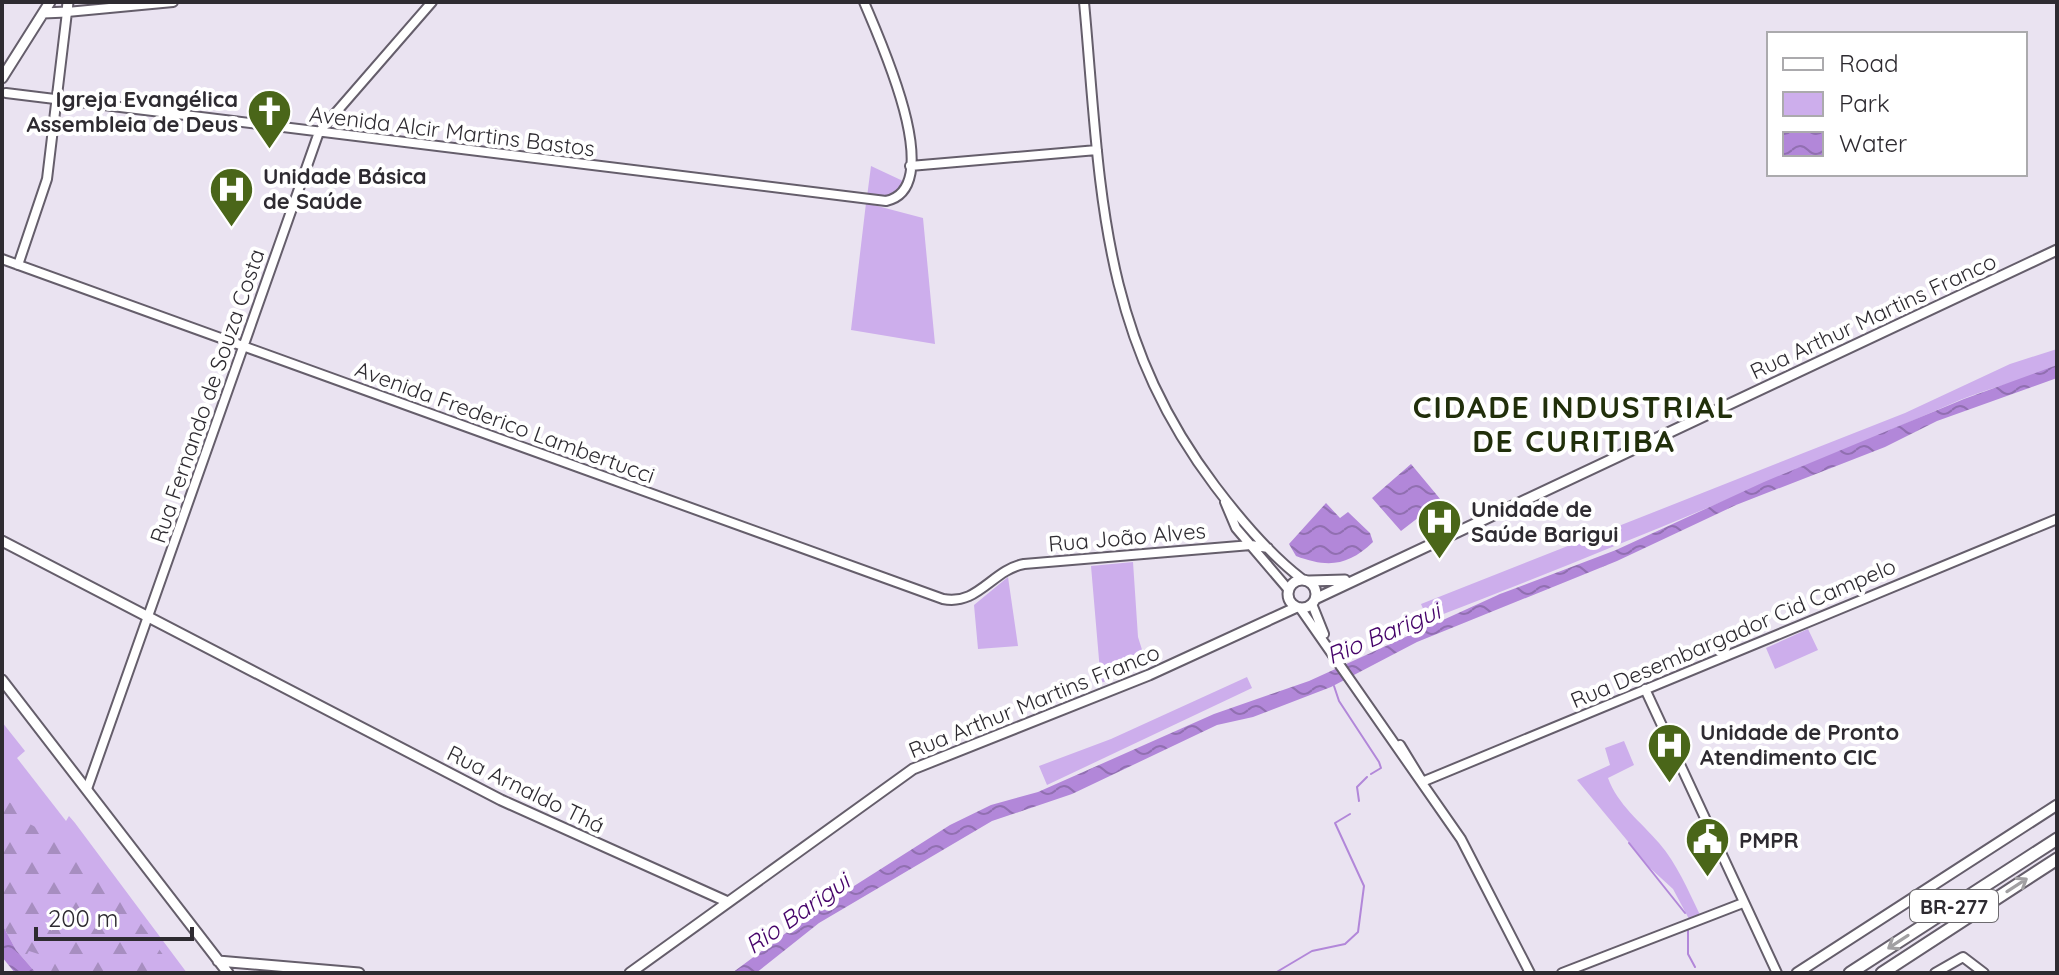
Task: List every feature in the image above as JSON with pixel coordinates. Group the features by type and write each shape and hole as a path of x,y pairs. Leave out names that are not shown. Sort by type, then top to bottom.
{"highway":[{"name":"BR-277","path":"1850,973 2057,839"},
{"name":"BR-277","path":"1882,973 2057,859"}],"main road":[{"path":"2,80 50,2"},
{"path":"43,13 68,7"},
{"name":"Rua Arthur Martins Franco","path":"630,973 922,764 1126,684 1267,619 1313,602 1356,577 2057,250"},
{"name":"Rua Arnaldo Thá","path":"2,541 522,810 728,902"},
{"name":"Rua Arthur Martins Franco","path":"1267,619 1288,591 1305,580 1330,583 1356,577"},
{"path":"1305,580 1316,591 1313,602"},
{"path":"1288,591 1299,607"},
{"path":"2,680 218,961 231,973 244,963"},
{"path":"1797,973 2057,805"},
{"path":"218,961 359,973"}],"street":[{"path":"18,265 47,179 68,7 173,2"},
{"name":"Rua Fernando de Souza Costa","path":"87,789 319,132 432,2"},
{"path":"864,2 906,112 910,166 1097,150"},
{"path":"1084,2 1108,243 1124,312 1167,417 1223,497 1268,548 1305,580"},
{"path":"2,80 4,95"},
{"name":"Avenida Alcir Martins Bastos","path":"4,95 873,201 894,199 905,189 910,166"},
{"name":"Avenida Frederico Lambertucci","path":"2,259 937,597 963,600 993,580"},
{"path":"1223,497 1233,524 1288,591"},
{"name":"Rua Desembargador Cid Campelo","path":"1422,782 2057,519"},
{"name":"Rua João Alves","path":"993,580 1024,564 1251,545 1268,548"},
{"path":"1313,602 1330,649"},
{"path":"1299,607 1381,724 1420,773 1422,782 1473,859 1527,973"},
{"path":"1645,689 1777,973"},
{"path":"1562,973 1743,903"},
{"path":"1935,973 1960,957 1984,973"}],"green space":[{"path":"871,166 903,181 897,191 884,197 867,197"},
{"path":"866,203 923,218 935,344 851,330"},
{"path":"2057,349 2057,365 1960,400 1562,567 1428,620 1421,604 1905,413 2010,364"},
{"path":"1133,562 1138,637 1144,656 1139,668 1101,683 1091,566"},
{"path":"1008,577 1018,646 978,649 974,605"},
{"path":"1808,629 1818,650 1775,669 1766,648"},
{"path":"1247,677 1252,688 1047,785 1039,766 1111,739"},
{"path":"2,722 25,751 17,758 66,821 69,816 75,823 187,973 36,973 2,924"},
{"path":"1624,741 1634,765 1608,778 1612,788 1671,860 1700,915 1689,919 1673,889 1650,868 1577,780 1610,765 1605,748"},
{"path":"3,799 20,808 22,820 51,835 67,855 84,863 98,878 110,880 176,973 50,973 57,960 29,951 26,956 42,973 36,973 16,950 2,924"}],"water":[{"path":"2057,365 2057,378 1937,421 1885,447 1736,505 1617,561 1417,642 1331,687 1253,717 1217,725 1072,794 992,821 819,923 756,973 732,973 821,907 950,825 991,805 1038,792 1214,714 1309,681 1500,594 1616,550 1764,482 1964,399"},
{"path":"1411,464 1441,500 1401,531 1372,498"},
{"path":"1326,503 1340,518 1348,512 1370,533 1373,542 1355,556 1337,562 1318,562 1296,556 1289,544"},
{"path":"2,924 16,950 36,973 15,973 2,957"}],"waterway":[{"path":"1334,686 1339,701 1379,762 1381,768 1371,774"},
{"path":"1359,801 1357,787 1367,777"},
{"path":"1275,973 1312,951 1345,944 1358,932 1364,886 1335,823 1350,814"},
{"path":"1629,843 1685,913"},
{"path":"1688,929 1688,954 1695,967"}],"place":[{"name":"Igreja Evangélica Assembleia de Deus","path":"269,151"},
{"name":"Unidade Básica de Saúde","path":"232,228"},
{"name":"Unidade de Saúde Barigui","path":"1440,561"},
{"name":"Unidade de Pronto Atendimento CIC","path":"1669,784"},
{"name":"PMPR","path":"1708,879"}],"district":[{"name":"CIDADE INDUSTRIAL DE CURITIBA","path":"1574,424"}],"water label":[{"name":"Rio Barigui","path":"1383,633"},
{"name":"Rio Barigui","path":"797,913"}]}
